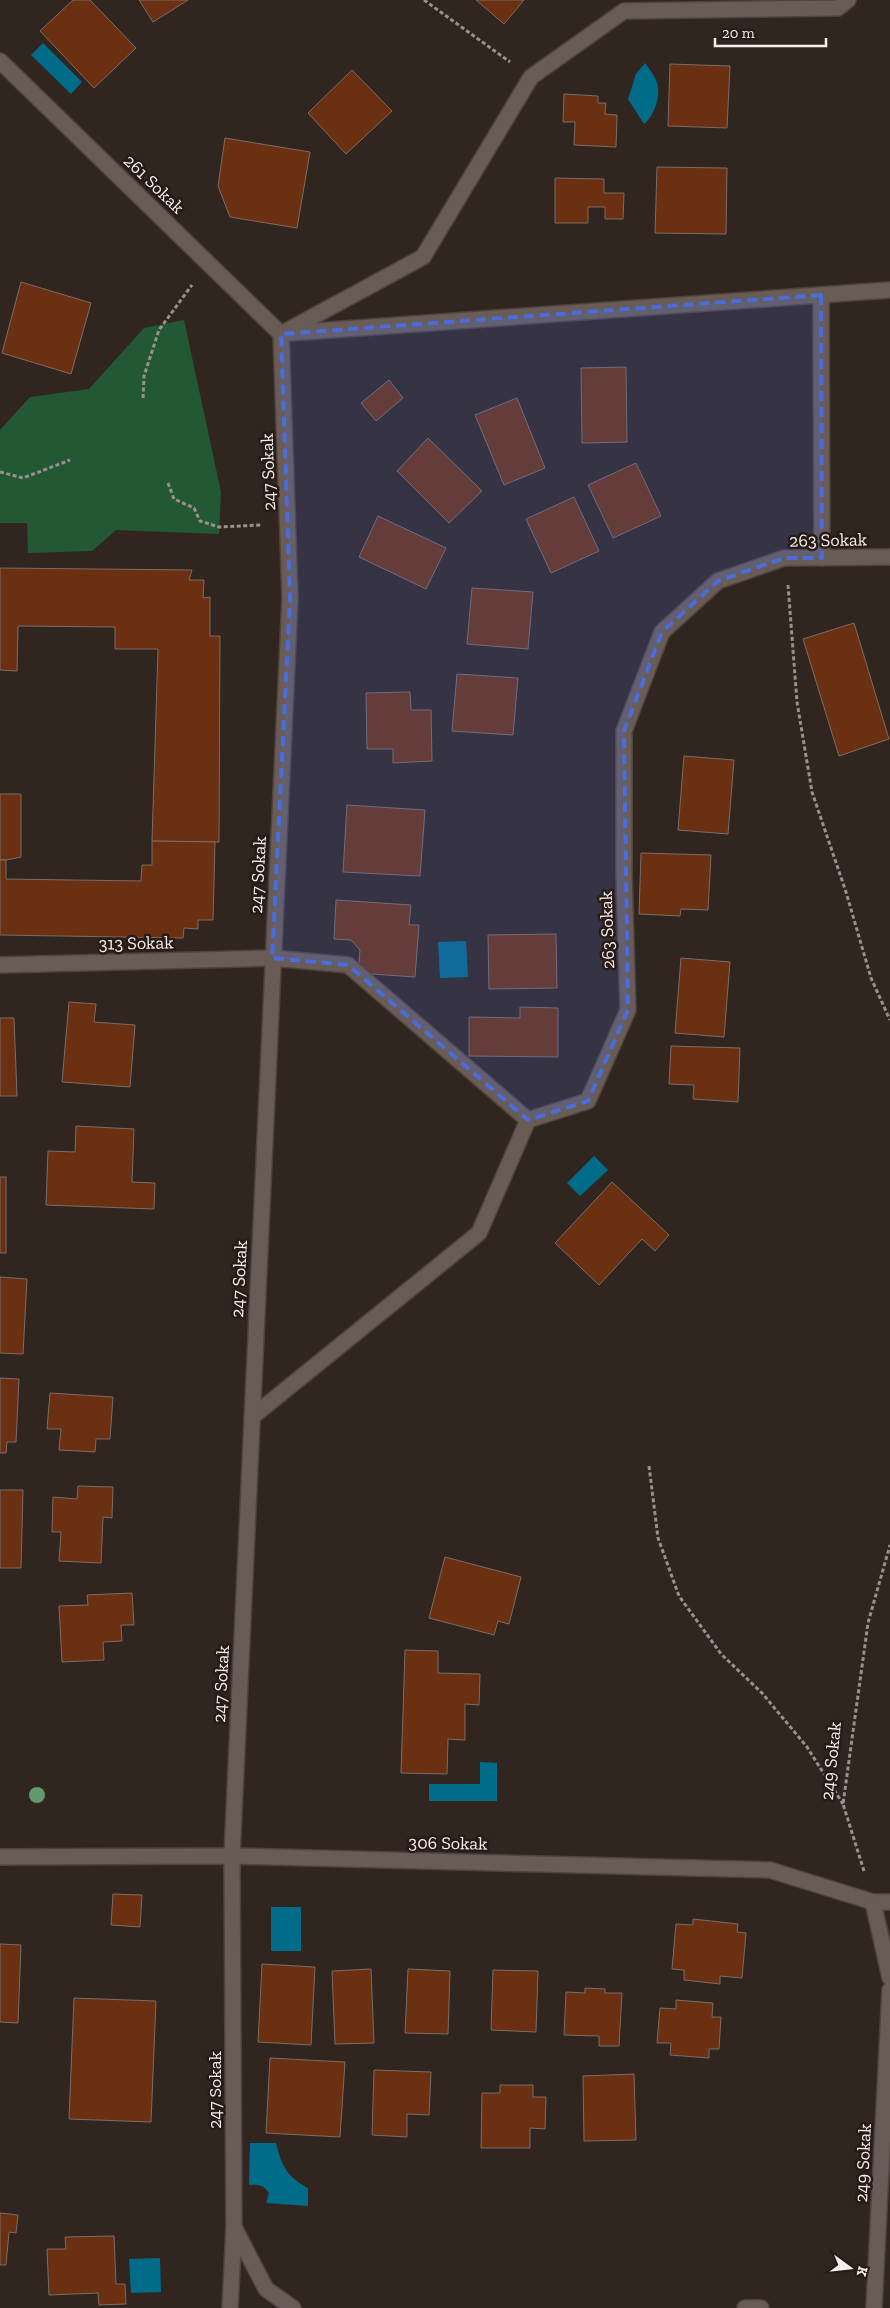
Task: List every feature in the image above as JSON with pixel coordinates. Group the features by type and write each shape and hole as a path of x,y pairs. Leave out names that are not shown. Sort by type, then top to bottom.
{"street":[{"path":"281,334 424,256 531,77 624,10 838,8 848,0"},
{"name":"261 Sokak","path":"0,61 281,334"},
{"path":"281,334 890,290"},
{"path":"821,295 822,558"},
{"name":"247 Sokak","path":"230,2308 234,2227 232,1856 290,598 281,334"},
{"name":"263 Sokak","path":"528,1120 588,1101 628,1010 624,874 624,731 662,632 718,581 784,558 890,557"},
{"path":"252,1417 479,1233 528,1120 348,965 272,958"},
{"name":"313 Sokak","path":"0,965 272,958"},
{"name":"306 Sokak","path":"0,1857 232,1856 770,1870 873,1902 890,1902"},
{"path":"873,1902 890,1978"},
{"name":"249 Sokak","path":"874,2308 890,1990"},
{"name":"247 Sokak","path":"234,2227 266,2289 293,2308"},
{"path":"746,2308 761,2308"}],"path":[{"path":"424,0 531,77"},
{"path":"144,398 144,376 159,330 208,263"},
{"path":"0,472 23,478 70,460"},
{"path":"168,483 174,499 194,508 200,521 219,526 288,524"},
{"path":"784,558 797,702 812,792 846,892 870,978 890,1020"},
{"path":"649,1466 658,1538 679,1596 721,1654 762,1693 807,1747 843,1804"},
{"name":"249 Sokak","path":"873,1902 843,1804 868,1623 890,1545"}],"highlighted area":[{"path":"821,295 822,558 784,558 718,581 662,632 624,731 628,1010 588,1101 528,1120 348,965 272,958 290,598 281,334"}],"green space":[{"path":"184,320 221,492 219,534 116,530 92,551 28,553 27,523 0,523 0,430 30,397 89,389 144,328"}],"water":[{"path":"43,43 82,82 71,94 31,55"},
{"path":"645,63 658,85 658,97 654,110 644,124 628,99 636,74"},
{"path":"466,941 468,977 440,978 438,942"},
{"path":"594,1156 608,1170 580,1196 567,1183"},
{"path":"480,1762 497,1763 497,1801 429,1801 429,1784 480,1784"},
{"path":"271,1907 301,1907 301,1951 271,1951"},
{"path":"250,2143 276,2143 286,2170 295,2180 308,2188 308,2206 266,2203 269,2193 267,2190 260,2186 249,2185"},
{"path":"160,2258 161,2292 131,2293 129,2259"}],"building":[{"path":"73,0 90,0 136,48 94,88 40,31"},
{"path":"139,0 188,0 153,22"},
{"path":"476,0 524,0 504,24"},
{"path":"670,64 730,66 727,128 668,126"},
{"path":"352,70 392,111 346,154 308,113"},
{"path":"564,94 598,96 598,103 606,103 605,114 617,115 616,147 574,145 575,122 563,122"},
{"path":"225,138 310,152 297,228 230,217 218,186"},
{"path":"657,167 727,168 726,234 655,233"},
{"path":"555,178 604,179 604,193 624,193 623,219 605,219 605,207 588,207 588,223 555,223"},
{"path":"21,282 91,303 71,374 2,353"},
{"path":"626,367 627,442 582,443 581,368"},
{"path":"389,380 403,398 376,421 361,403"},
{"path":"517,398 545,468 504,485 475,415"},
{"path":"428,438 482,491 449,523 397,471"},
{"path":"636,463 661,516 613,538 588,485"},
{"path":"574,497 599,551 551,573 526,519"},
{"path":"378,516 446,548 426,589 359,557"},
{"path":"0,568 192,570 189,580 204,580 203,598 210,597 210,636 220,636 219,842 152,841 158,649 115,649 115,627 18,626 17,671 0,670"},
{"path":"472,588 533,592 528,649 467,644"},
{"path":"854,623 889,739 839,756 803,639"},
{"path":"457,674 518,678 513,735 452,731"},
{"path":"410,692 411,710 431,710 432,761 393,763 393,749 367,749 366,693"},
{"path":"684,756 734,760 728,834 678,830"},
{"path":"0,794 21,794 21,857 0,860"},
{"path":"347,805 425,810 420,876 343,872"},
{"path":"152,841 215,842 213,920 198,920 198,929 184,928 183,938 0,935 0,860 6,860 6,879 141,881 142,865 152,865"},
{"path":"641,853 711,855 708,910 681,909 680,916 639,914"},
{"path":"336,900 411,905 409,925 419,925 415,977 358,973 360,950 351,940 334,939"},
{"path":"556,934 557,988 489,989 488,935"},
{"path":"681,958 730,962 724,1037 675,1033"},
{"path":"69,1002 96,1004 94,1022 135,1025 130,1087 62,1082"},
{"path":"520,1007 558,1008 558,1057 469,1056 469,1017 520,1018"},
{"path":"0,1018 14,1018 17,1096 0,1096"},
{"path":"671,1046 740,1048 738,1102 693,1099 694,1085 669,1084"},
{"path":"76,1126 134,1129 132,1182 155,1183 154,1209 46,1205 48,1151 75,1152"},
{"path":"0,1177 6,1177 6,1253 0,1253"},
{"path":"612,1182 669,1235 655,1251 642,1239 599,1285 555,1243"},
{"path":"0,1277 27,1279 23,1354 0,1353"},
{"path":"0,1378 19,1379 16,1442 7,1442 6,1453 0,1453"},
{"path":"50,1393 113,1397 110,1439 96,1439 95,1452 59,1450 61,1429 47,1429"},
{"path":"78,1486 113,1487 112,1518 103,1517 101,1563 59,1561 61,1532 52,1532 53,1497 77,1499"},
{"path":"0,1490 23,1490 21,1568 0,1568"},
{"path":"445,1557 521,1577 509,1624 498,1621 494,1635 429,1618"},
{"path":"132,1593 134,1625 121,1625 122,1641 103,1642 104,1660 62,1662 59,1606 88,1605 87,1595"},
{"path":"405,1650 438,1651 438,1673 480,1674 479,1705 465,1704 465,1740 448,1739 447,1774 401,1773"},
{"path":"113,1894 142,1895 140,1927 111,1925"},
{"path":"693,1919 738,1924 737,1932 746,1933 742,1978 720,1976 720,1984 684,1980 684,1970 672,1969 676,1924 693,1925"},
{"path":"0,1944 21,1945 18,2023 0,2022"},
{"path":"262,1964 315,1967 311,2045 258,2042"},
{"path":"371,1969 374,2043 335,2044 332,1971"},
{"path":"408,1969 450,1971 448,2034 405,2033"},
{"path":"493,1970 538,1971 536,2032 491,2030"},
{"path":"585,1988 605,1989 605,1993 622,1993 619,2046 599,2046 599,2036 564,2035 566,1992 585,1993"},
{"path":"74,1998 156,2001 151,2122 69,2119"},
{"path":"676,2000 713,2003 712,2017 721,2017 719,2049 709,2049 709,2058 670,2055 671,2043 657,2043 660,2008 676,2009"},
{"path":"270,2058 345,2062 340,2137 266,2133"},
{"path":"374,2070 431,2072 429,2115 407,2114 407,2137 372,2135"},
{"path":"634,2074 636,2140 584,2141 583,2076"},
{"path":"500,2085 533,2085 533,2097 546,2097 545,2129 530,2128 530,2148 481,2148 482,2093 500,2093"},
{"path":"0,2213 18,2215 16,2233 9,2232 6,2265 0,2265"},
{"path":"114,2236 116,2284 125,2284 126,2304 99,2305 98,2293 49,2295 47,2249 66,2249 65,2237"}]}
